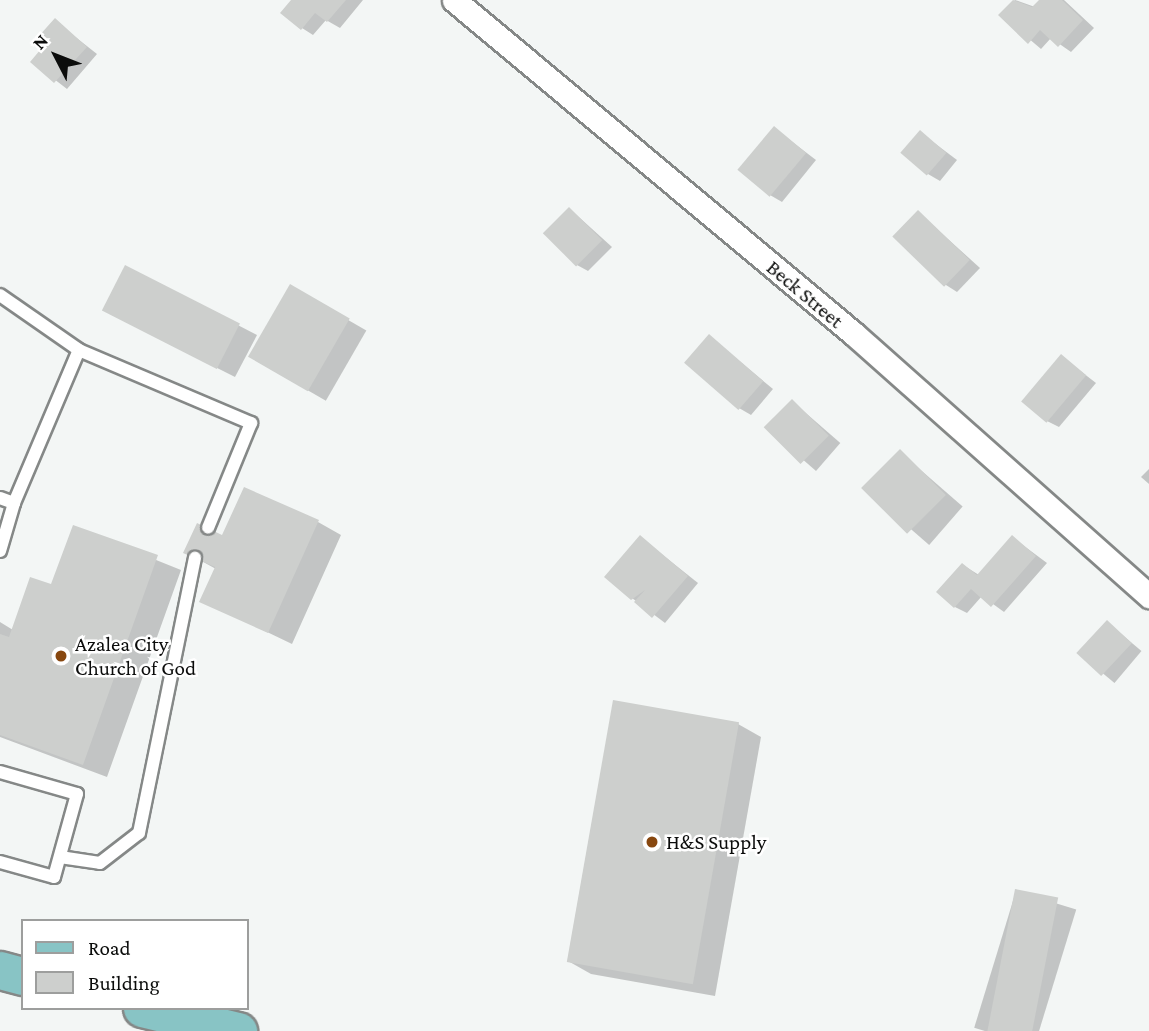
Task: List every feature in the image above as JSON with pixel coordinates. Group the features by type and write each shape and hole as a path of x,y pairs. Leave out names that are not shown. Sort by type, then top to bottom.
{"main road":[{"path":"0,970 21,975"},
{"path":"150,1010 238,1031"}],"street":[{"name":"Beck Street","path":"454,0 854,334 1149,596"}],"lane":[{"path":"0,296 79,350 251,423 208,528"},
{"path":"0,551 14,503 79,350"},
{"path":"0,498 14,503"},
{"path":"60,857 100,863 139,833 195,558"},
{"path":"0,772 77,794 54,877 0,862"}],"building":[{"path":"291,0 346,0 327,22 315,13 301,30 280,13"},
{"path":"1013,0 1032,7 1039,0 1062,0 1083,20 1058,47 1040,30 1028,44 998,15"},
{"path":"55,18 87,47 54,83 30,62 46,43 38,37"},
{"path":"774,126 806,153 770,197 737,170"},
{"path":"920,130 946,153 927,176 900,153"},
{"path":"569,207 602,240 576,266 543,233"},
{"path":"918,210 970,260 944,287 892,237"},
{"path":"125,265 240,324 217,369 102,310"},
{"path":"290,284 350,318 308,391 248,357"},
{"path":"709,334 763,381 738,410 684,363"},
{"path":"1061,354 1086,375 1046,423 1021,401"},
{"path":"792,399 829,436 800,464 764,427"},
{"path":"900,449 946,495 907,534 861,488"},
{"path":"244,487 319,520 268,633 199,602 215,567 183,553 197,523 222,535"},
{"name":"Azalea City Church of God","path":"73,525 158,555 83,765 0,735 0,634 9,637 30,577 51,584"},
{"path":"640,535 688,576 652,618 634,602 645,590 631,600 604,577"},
{"path":"1012,535 1036,556 991,607 971,589 954,608 936,592 962,563 977,575"},
{"path":"1107,620 1132,643 1101,676 1076,653"},
{"name":"H&S Supply","path":"613,700 739,722 693,984 567,962"},
{"path":"1015,889 1058,897 1032,1031 987,1031"}],"place":[{"name":"Azalea City Church of God","path":"61,656"},
{"name":"H&S Supply","path":"652,842"}]}
